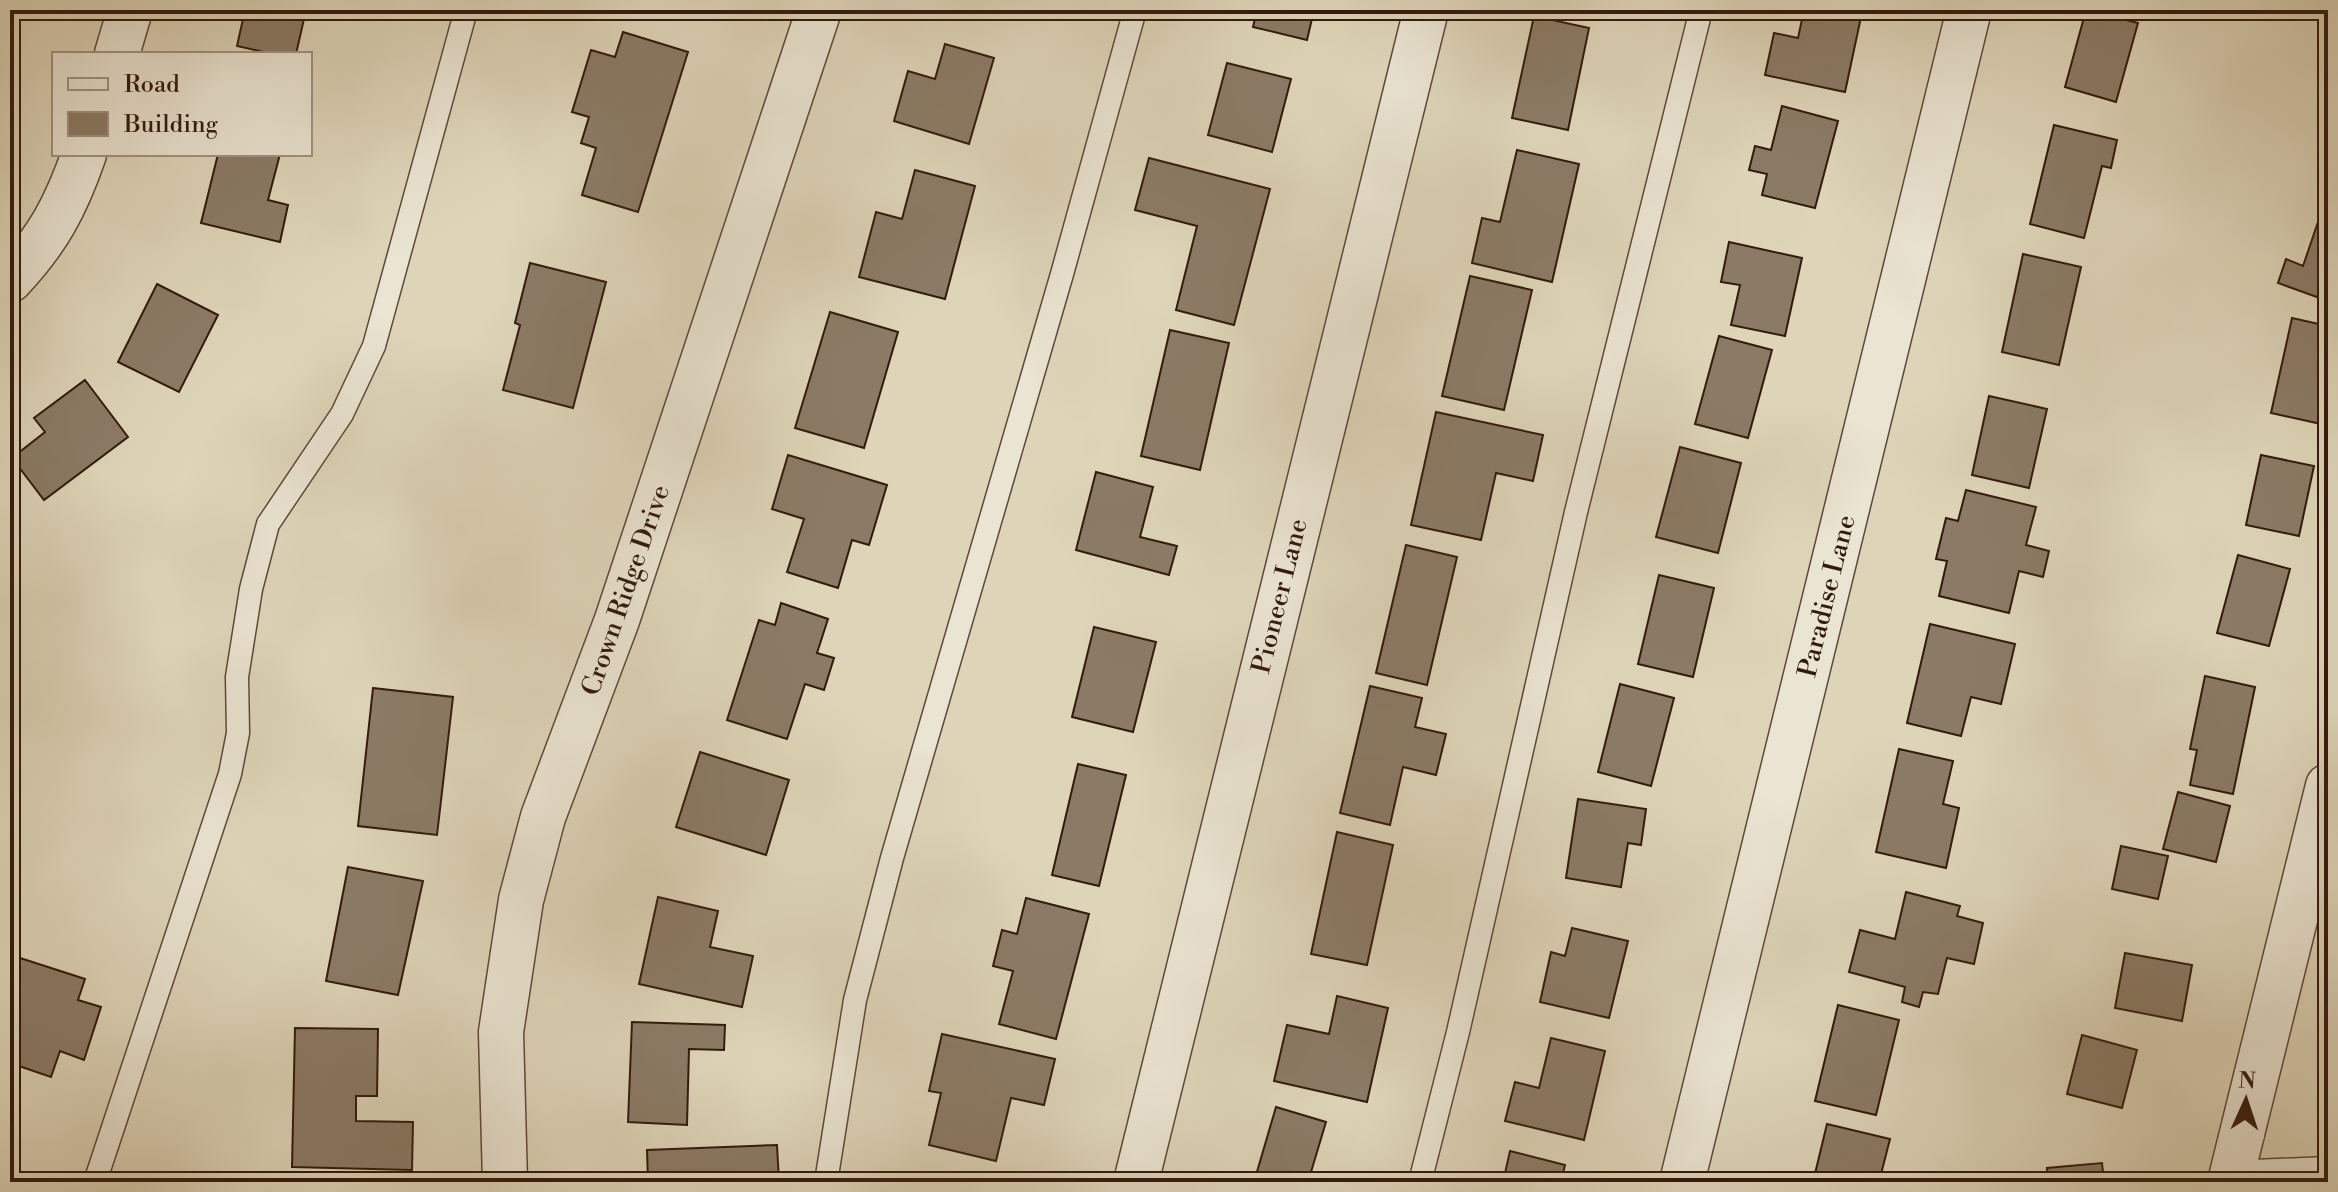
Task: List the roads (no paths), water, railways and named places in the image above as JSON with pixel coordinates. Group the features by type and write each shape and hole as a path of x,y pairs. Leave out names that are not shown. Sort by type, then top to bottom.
{"street":[{"path":"118,52 130,10"},
{"name":"Crown Ridge Drive","path":"505,1182 501,1032 521,900 543,817 617,620 819,10"},
{"name":"Pioneer Lane","path":"1136,1182 1426,10"},
{"name":"Paradise Lane","path":"1682,1182 1969,10"},
{"path":"10,280 37,252 65,207 83,156"},
{"path":"2230,1182 2328,786"},
{"path":"2254,1182 2328,1179"}],"lane":[{"path":"95,1182 230,774 238,733 237,677 251,589 268,524 342,414 374,346 466,10"},
{"path":"826,1182 855,1000 892,858 1062,274 1135,10"},
{"path":"1420,1182 1458,1032 1576,512 1701,10"}]}
